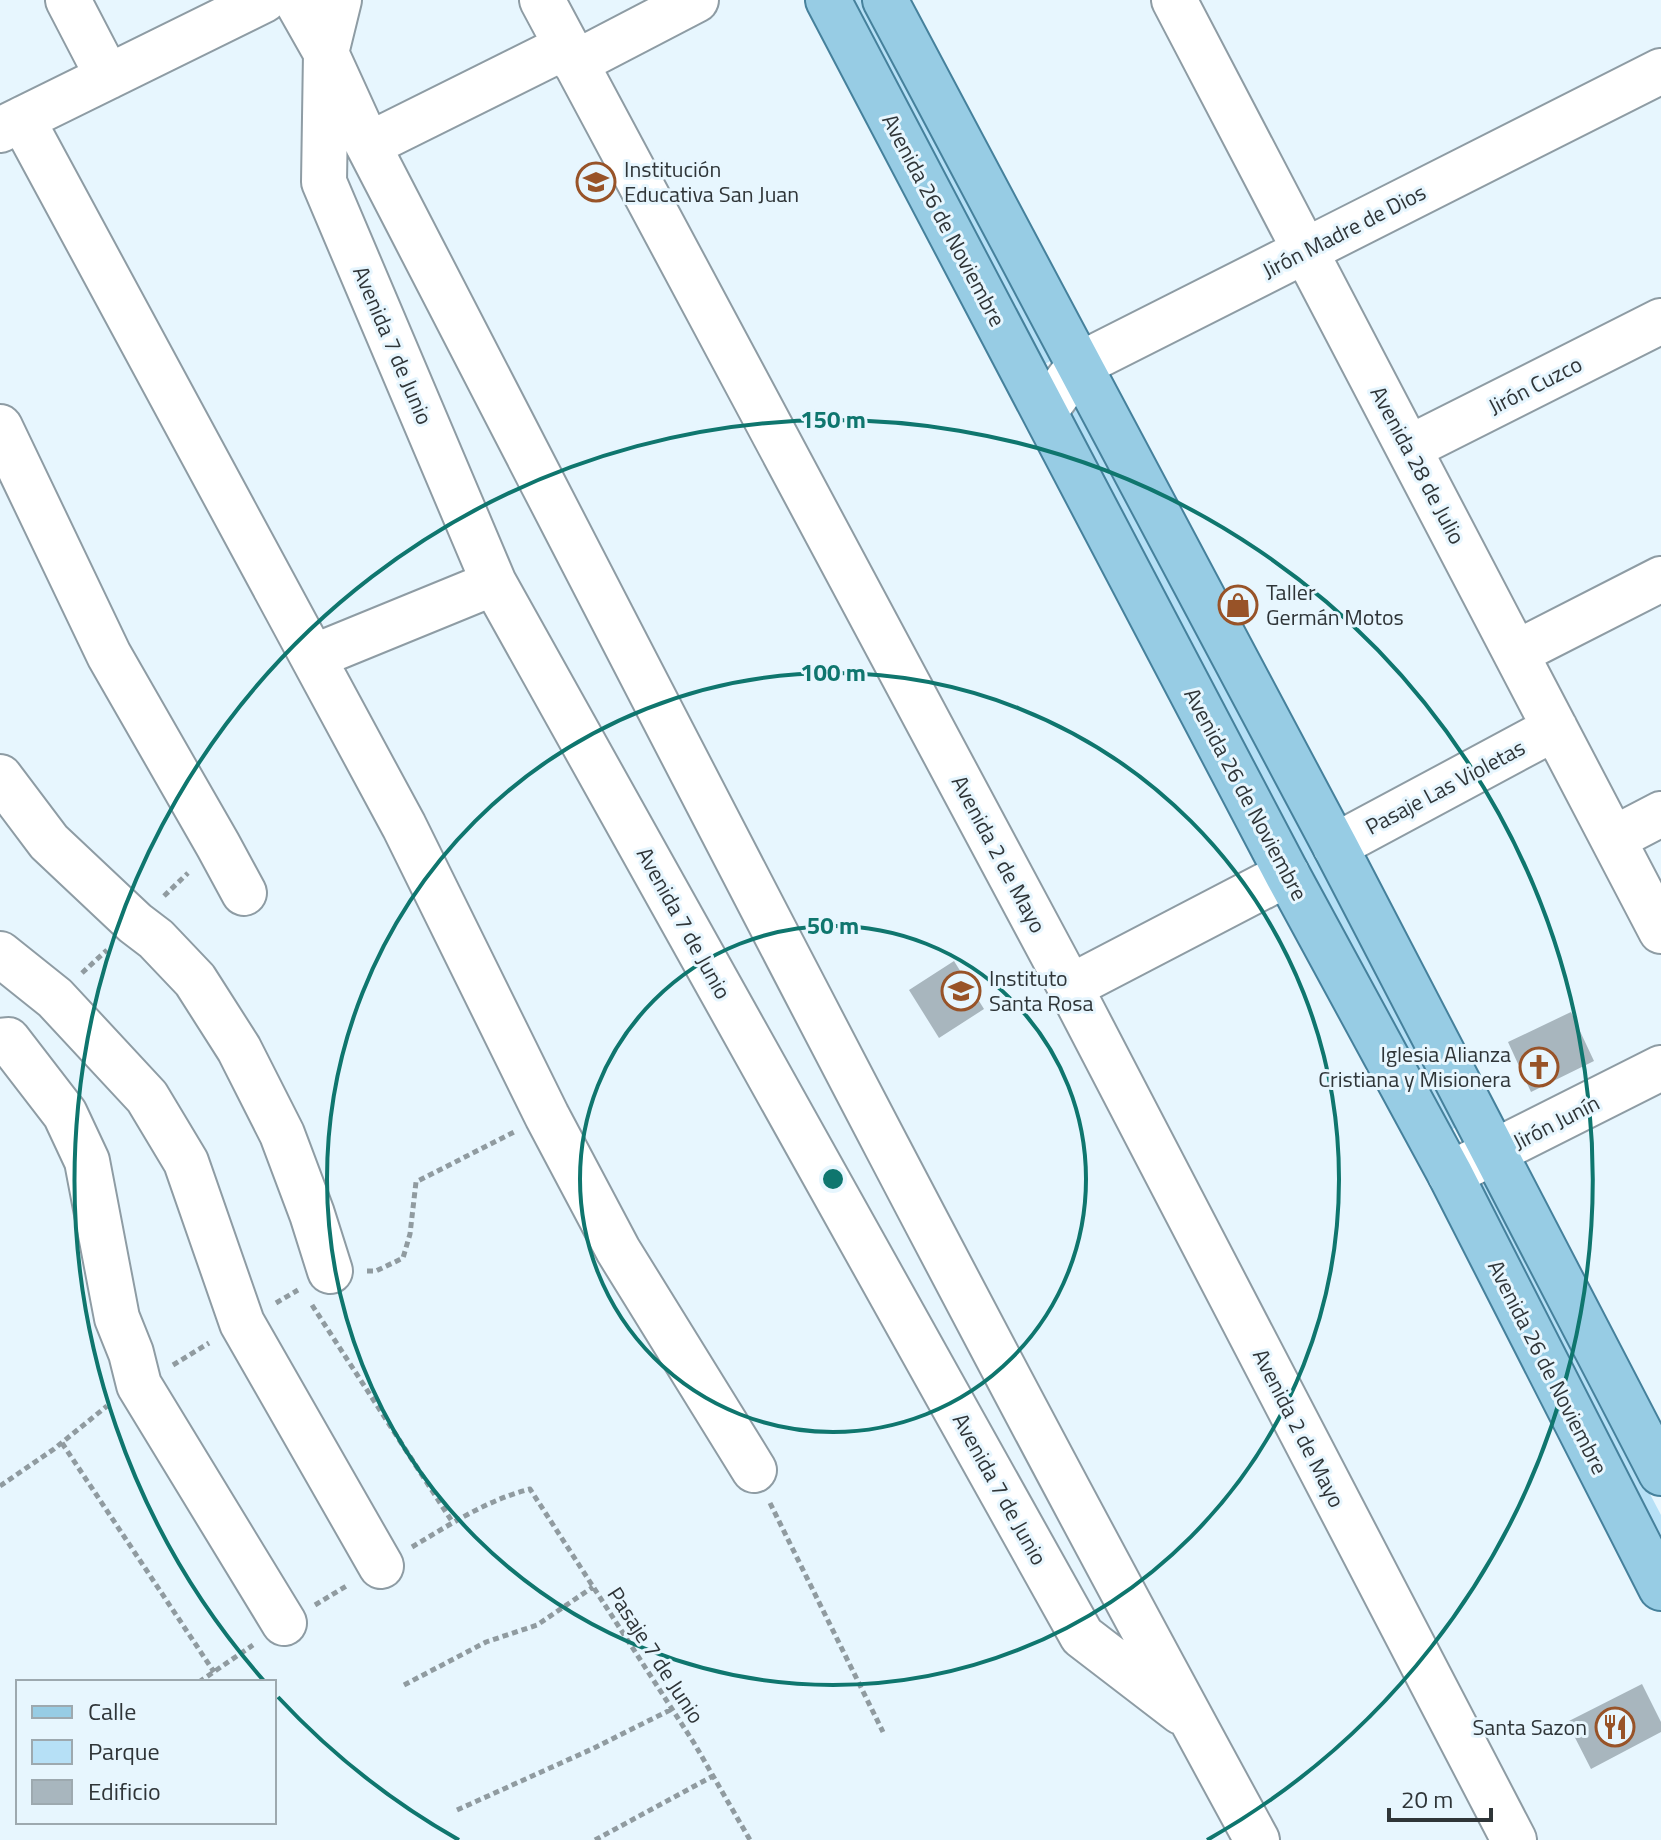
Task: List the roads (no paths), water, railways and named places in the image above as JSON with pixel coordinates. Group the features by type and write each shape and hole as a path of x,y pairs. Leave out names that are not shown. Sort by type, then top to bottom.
{"main road":[{"name":"Avenida 26 de Noviembre","path":"828,0 1287,874 1450,1174 1661,1588"},
{"path":"885,0 1335,846 1661,1473"}],"street":[{"path":"68,0 108,77"},
{"path":"264,0 11,124 313,657 404,826 547,1116 618,1250 754,1470"},
{"name":"Avenida 7 de Junio","path":"296,0 326,53 368,145 867,1109 1257,1840"},
{"path":"326,53 339,0"},
{"name":"Avenida 2 de Mayo","path":"542,0 1070,987 1514,1840"},
{"path":"368,145 696,0"},
{"name":"Avenida 28 de Julio","path":"1174,0 1661,931"},
{"name":"Avenida 7 de Junio","path":"326,53 324,182 494,583 1082,1636 1191,1719"},
{"name":"Jirón Madre de Dios","path":"1045,411 1079,365 1661,71"},
{"name":"Jirón Cuzco","path":"1409,448 1661,321"},
{"path":"0,427 109,655 244,893"},
{"path":"1516,653 1661,579"},
{"path":"313,657 494,583"},
{"name":"Pasaje Las Violetas","path":"1335,846 1555,728"},
{"path":"0,777 49,842 156,939 195,980 239,1049 282,1134 312,1214 320,1286"},
{"path":"1613,839 1661,814"},
{"path":"1070,987 1287,874"},
{"path":"0,954 55,998 147,1097 186,1162 242,1323 381,1566"},
{"path":"0,1041 8,1040 65,1114 87,1161 117,1318 139,1385 284,1623"},
{"name":"Jirón Junín","path":"1450,1174 1661,1068"}],"place":[{"name":"Institución Educativa San Juan","path":"596,182"},
{"name":"Taller Germán Motos","path":"1238,605"},
{"name":"Instituto Santa Rosa","path":"961,991"},
{"name":"Iglesia Alianza Cristiana y Misionera","path":"1539,1067"},
{"name":"Santa Sazon","path":"1615,1727"}]}
